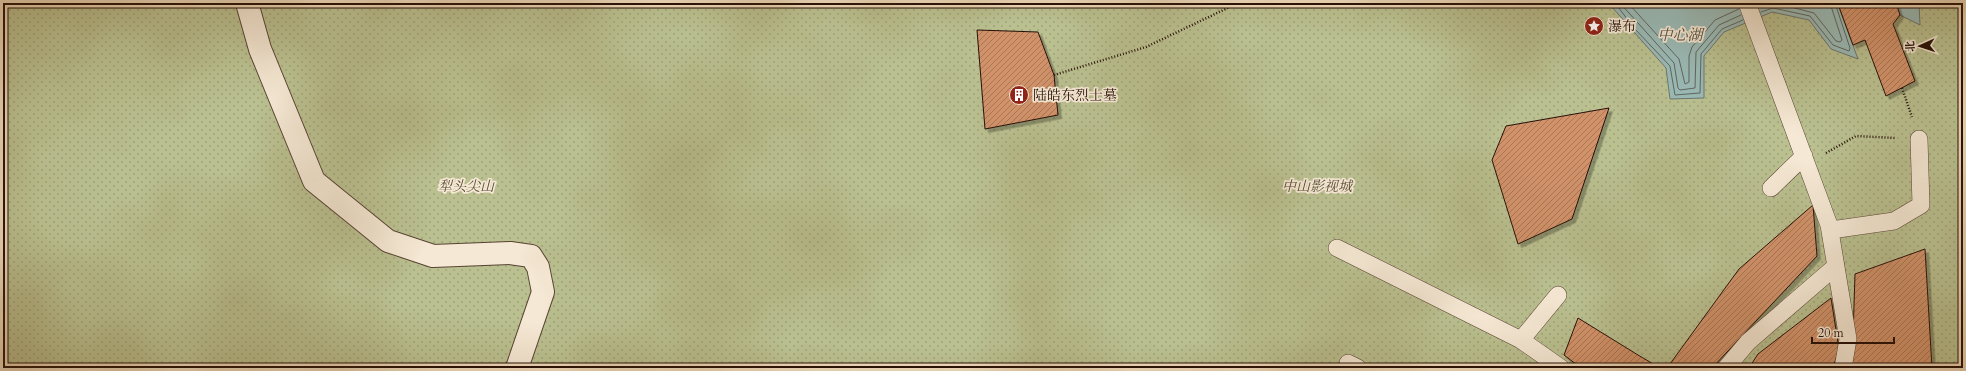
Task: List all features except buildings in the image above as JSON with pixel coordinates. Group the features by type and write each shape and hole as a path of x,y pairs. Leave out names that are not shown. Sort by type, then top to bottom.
{"street":[{"path":"247,3 260,49 314,181 388,242 433,256 510,253 531,256 538,267 543,292 517,368"}],"lane":[{"path":"1747,3 1831,230 1848,339 1843,368"},
{"path":"1831,230 1894,221 1921,205 1919,138"},
{"path":"1771,188 1804,156"},
{"path":"1337,248 1521,340 1561,368"},
{"path":"1726,368 1748,342 1836,266"},
{"path":"1521,340 1558,295"}],"path":[{"path":"1054,75 1146,47 1238,3"},
{"path":"1804,156 1830,153 1856,136 1919,138 1902,88"}],"green space":[{"path":"3,3 1963,3 1963,368 3,368"}],"water":[{"name":"中心湖","path":"1611,3 1841,3 1838,5 1858,59 1831,49 1809,20 1772,12 1724,32 1704,56 1704,98 1670,99 1666,68 1611,6"},
{"path":"1896,3 1919,3 1920,25 1900,15"}],"place":[{"name":"瀑布","path":"1594,26"},
{"name":"陆皓东烈士墓","path":"1019,95"}],"park label":[{"name":"犁头尖山","path":"466,186"},
{"name":"中山影视城","path":"1317,186"}]}
